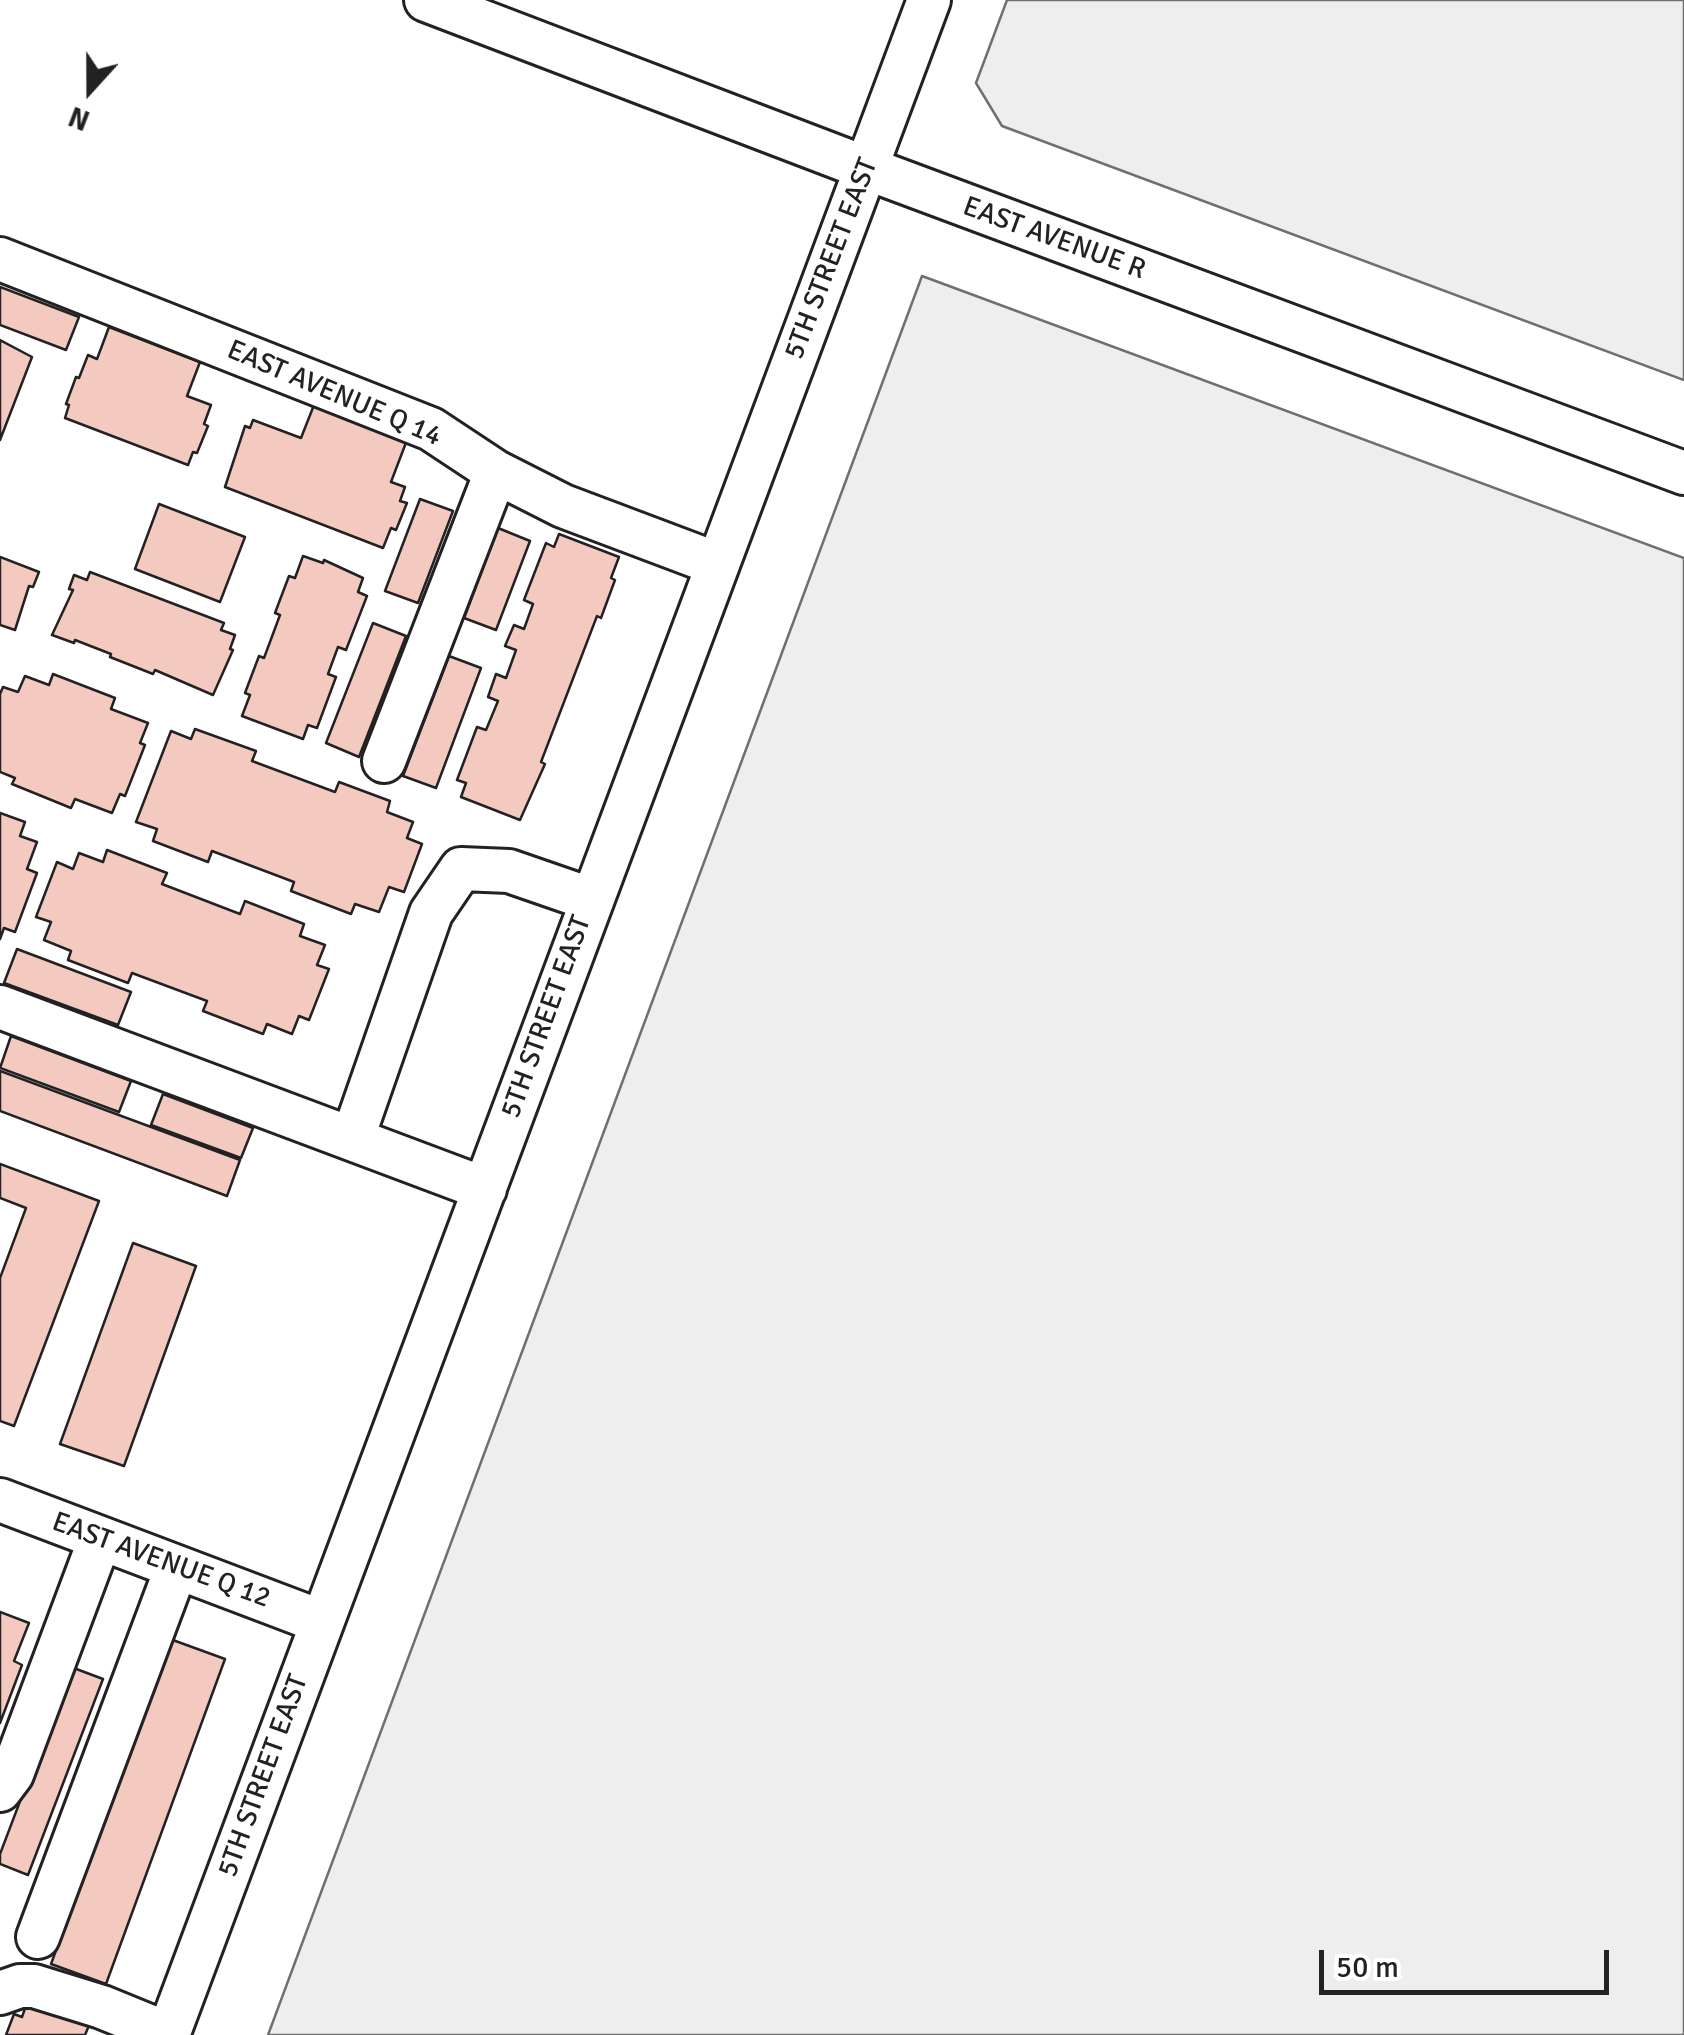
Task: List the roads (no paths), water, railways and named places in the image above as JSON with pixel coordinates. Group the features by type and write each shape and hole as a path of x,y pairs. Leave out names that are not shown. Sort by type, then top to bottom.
{"street":[{"name":"EAST AVENUE R","path":"426,0 470,8 866,168 1684,473"},
{"name":"5TH STREET EAST","path":"168,2034 929,0"},
{"name":"EAST AVENUE Q 14","path":"0,259 431,429 496,472 563,506 717,564"},
{"path":"384,761 496,472"},
{"path":"353,1137 431,913 460,869 509,870 590,900"},
{"path":"0,1006 485,1189"},
{"name":"EAST AVENUE Q 12","path":"0,1500 322,1622"},
{"path":"0,1790 12,1774 100,1539"},
{"path":"38,1937 176,1569"},
{"path":"0,1993 34,1986 102,2007 168,2034"}]}
